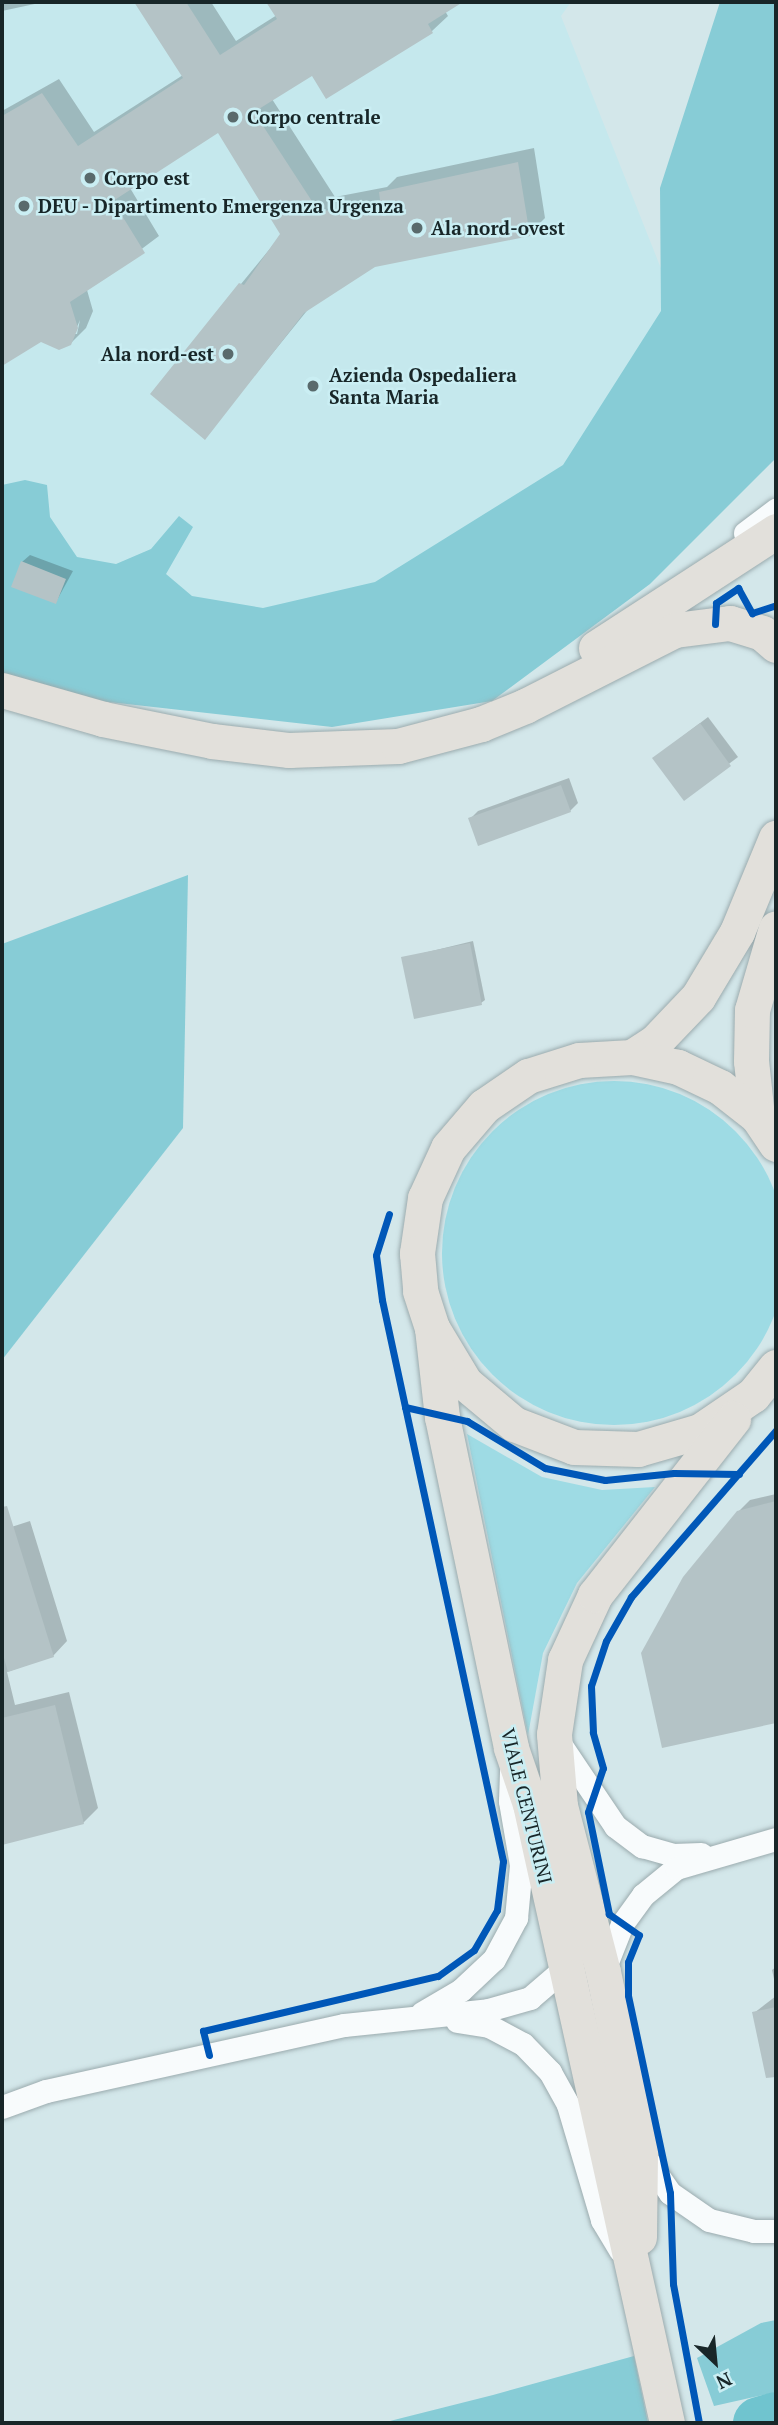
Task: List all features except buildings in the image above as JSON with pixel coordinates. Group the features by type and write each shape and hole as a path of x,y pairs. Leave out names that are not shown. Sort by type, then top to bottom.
{"main road":[{"path":"398,746 610,641 681,590 776,531"},
{"path":"2,690 103,719 212,741 289,750 398,746 481,724 524,706 675,630 730,623 762,633 776,645"},
{"path":"632,1057 656,1042 698,997 737,932 776,838"},
{"path":"767,1130 751,1061 752,1010 776,928"},
{"path":"753,1395 700,1431 638,1449 574,1447 514,1424 465,1383 432,1328 421,1291 417,1253 425,1198 448,1148 484,1106 528,1076 579,1060 632,1057 678,1067 720,1087 767,1130"},
{"name":"VIALE CENTURINI","path":"432,1328 442,1417 511,1748 530,1804 605,2156 638,2281 667,2423"},
{"name":"VIALE CENTURINI","path":"638,2281 640,2149 603,1972 584,1909 560,1806 554,1734 565,1660 595,1595 776,1367"}],"street":[{"path":"681,590 731,542 776,510"},
{"path":"554,1734 615,1826 642,1846 673,1854 711,1854"},
{"path":"419,2015 461,1990 494,1959 516,1918 522,1866 510,1801 511,1748"},
{"path":"603,1972 622,1924 643,1895 676,1868 711,1854 776,1839"},
{"path":"2,2107 46,2091 344,2025 419,2015 488,2010 530,1997 565,1968 584,1909"},
{"path":"419,2015 489,2026 523,2044 550,2072 568,2105 602,2220 638,2281"},
{"path":"640,2149 670,2193 709,2220 776,2231"}],"shaded area":[{"name":"Azienda Ospedaliera Santa Maria","path":"2,2 571,2 561,16 675,304 574,468 327,622 127,604 2,529"},
{"path":"720,2 776,2 776,458 650,584 492,701 332,727 2,690 2,485 25,480 47,485 50,517 77,557 116,564 151,549 179,516 193,527 166,574 192,596 263,608 375,582 563,465 661,311 660,188"},
{"path":"188,875 183,1128 2,1360 2,944"},
{"path":"614,1081 648,1085 680,1094 723,1120 747,1144 773,1187 782,1219 786,1253 782,1287 773,1319 747,1362 723,1386 680,1412 648,1421 614,1425 580,1421 548,1412 505,1386 481,1362 455,1319 446,1287 442,1253 446,1219 455,1187 481,1144 505,1120 548,1094 580,1085"},
{"path":"467,1434 542,1477 602,1490 655,1487 577,1583 543,1653 528,1735"},
{"path":"776,2320 776,2392 714,2406 697,2358 761,2323"},
{"path":"634,2356 648,2423 382,2423 493,2395"}],"waterway":[{"path":"759,2423 776,2418"}],"cycle path":[{"path":"715,624 716,603 738,588 752,613 776,605"},
{"path":"209,2055 203,2031 438,1976 474,1950 497,1910 503,1861 382,1300 376,1255 389,1214"},
{"path":"405,1407 467,1421 545,1468 605,1480 674,1473 739,1474"},
{"path":"699,2423 673,2284 670,2193 628,1995 628,1962 639,1935 609,1914 588,1812 603,1768 593,1732 591,1686 606,1641 631,1597 776,1430"}],"place":[{"name":"Corpo centrale","path":"233,117"},
{"name":"Corpo est","path":"90,178"},
{"name":"DEU - Dipartimento Emergenza Urgenza","path":"24,206"},
{"name":"Ala nord-ovest","path":"417,228"},
{"name":"Ala nord-est","path":"228,354"},
{"name":"Azienda Ospedaliera Santa Maria","path":"313,386"}]}
